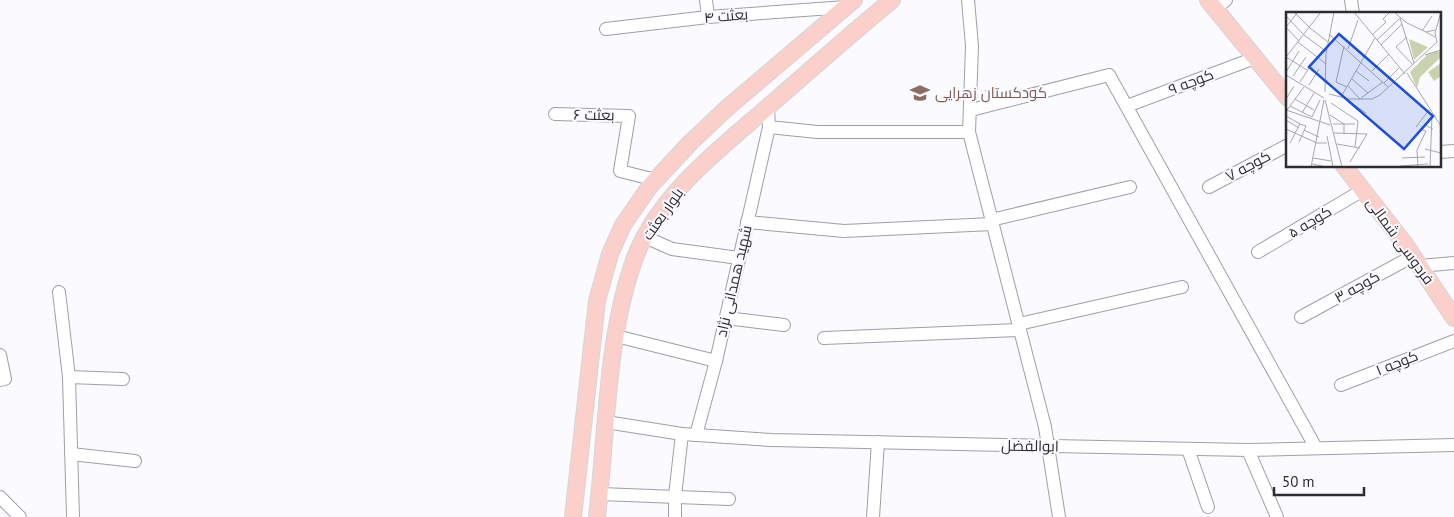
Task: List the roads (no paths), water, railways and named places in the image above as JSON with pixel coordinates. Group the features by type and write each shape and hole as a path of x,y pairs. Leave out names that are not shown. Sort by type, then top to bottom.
{"main road":[{"name":"بلوار بعثت","path":"597,517 616,336 629,276 645,237 661,212 687,181 768,107 892,0"},
{"path":"1216,3 1255,58 1286,96"},
{"name":"بلوار بعثت","path":"573,517 600,285 622,225 656,180 727,108 850,4"},
{"name":"فردوسی شمالی","path":"1346,168 1416,261 1454,318"}],"street":[{"path":"706,0 708,17"},
{"path":"968,0 972,46 969,132 1045,427 1059,517"},
{"name":"بعثت ۴","path":"606,29 708,17 850,4"},
{"name":"کوچه ۹","path":"1127,106 1255,58"},
{"path":"971,110 1109,75 1316,448"},
{"name":"شهید همدانی نژاد","path":"696,435 716,361 769,127 768,107"},
{"name":"بعثت ۶","path":"556,114 629,116 620,171 656,180"},
{"path":"769,127 817,132 969,132"},
{"name":"کوچه ۷","path":"1209,187 1286,146"},
{"path":"747,222 844,231 992,222 1130,187"},
{"name":"کوچه ۵","path":"1258,252 1362,190"},
{"path":"645,237 672,249 739,258"},
{"path":"1416,261 1454,263"},
{"name":"کوچه ۳","path":"1301,317 1416,261"},
{"path":"824,338 1020,327 1182,287"},
{"path":"58,292 69,377 73,517"},
{"path":"726,318 784,324"},
{"path":"616,336 716,361"},
{"name":"کوچه ۱","path":"1341,385 1454,341"},
{"path":"0,356 5,378 0,380"},
{"path":"69,377 123,379"},
{"name":"ابوالفضل","path":"606,422 682,434 771,440 1248,450 1454,445"},
{"path":"675,517 675,496 682,434"},
{"path":"873,517 878,442"},
{"path":"1188,449 1208,507"},
{"path":"1248,450 1277,517"},
{"path":"71,454 135,461"},
{"path":"600,494 729,499"},
{"path":"0,497 20,517"}],"place":[{"name":"کودکستان زهرایی","path":"920,93"}]}
